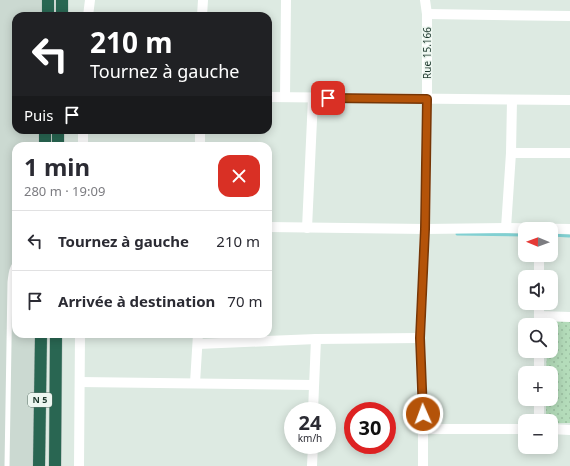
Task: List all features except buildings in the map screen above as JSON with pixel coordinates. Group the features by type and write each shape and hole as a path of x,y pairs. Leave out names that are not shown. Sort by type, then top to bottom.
{"highway":[{"path":"48,0 48,12"},
{"path":"62,0 62,12"},
{"name":"N 5","path":"39,466 41,338"},
{"name":"N 5","path":"55,466 56,338"}],"street":[{"path":"88,12 90,0"},
{"path":"202,0 202,12"},
{"path":"285,97 286,0"},
{"name":"Rue 15.166","path":"423,466 420,338 425,229 427,99 427,14 425,0"},
{"path":"427,14 570,16"},
{"path":"272,97 570,100"},
{"path":"306,228 313,98"},
{"path":"506,228 511,153 512,100"},
{"path":"511,153 570,153"},
{"path":"272,227 518,228"},
{"path":"558,229 570,229"},
{"path":"558,319 570,317"},
{"path":"79,466 80,338"},
{"path":"195,383 198,339 420,338"},
{"path":"313,402 316,339"},
{"path":"80,382 314,385"},
{"path":"423,429 518,429"},
{"path":"558,430 570,430"},
{"path":"312,466 313,454"}],"lane":[{"path":"7,466 10,282 12,269"}],"shaded area":[{"path":"0,0 48,0 48,12 12,12 12,134 45,134 45,142 12,142 12,338 41,338 39,466 0,466"}],"green space":[{"path":"547,317 570,318 570,423 558,423 558,414 546,414 546,406 558,406 558,366 546,366 547,358 558,358 558,318"}],"waterway":[{"path":"457,234 518,235"},
{"path":"558,235 569,236"}],"route":[{"path":"328,98 427,99 425,229 420,338 423,414"}]}
